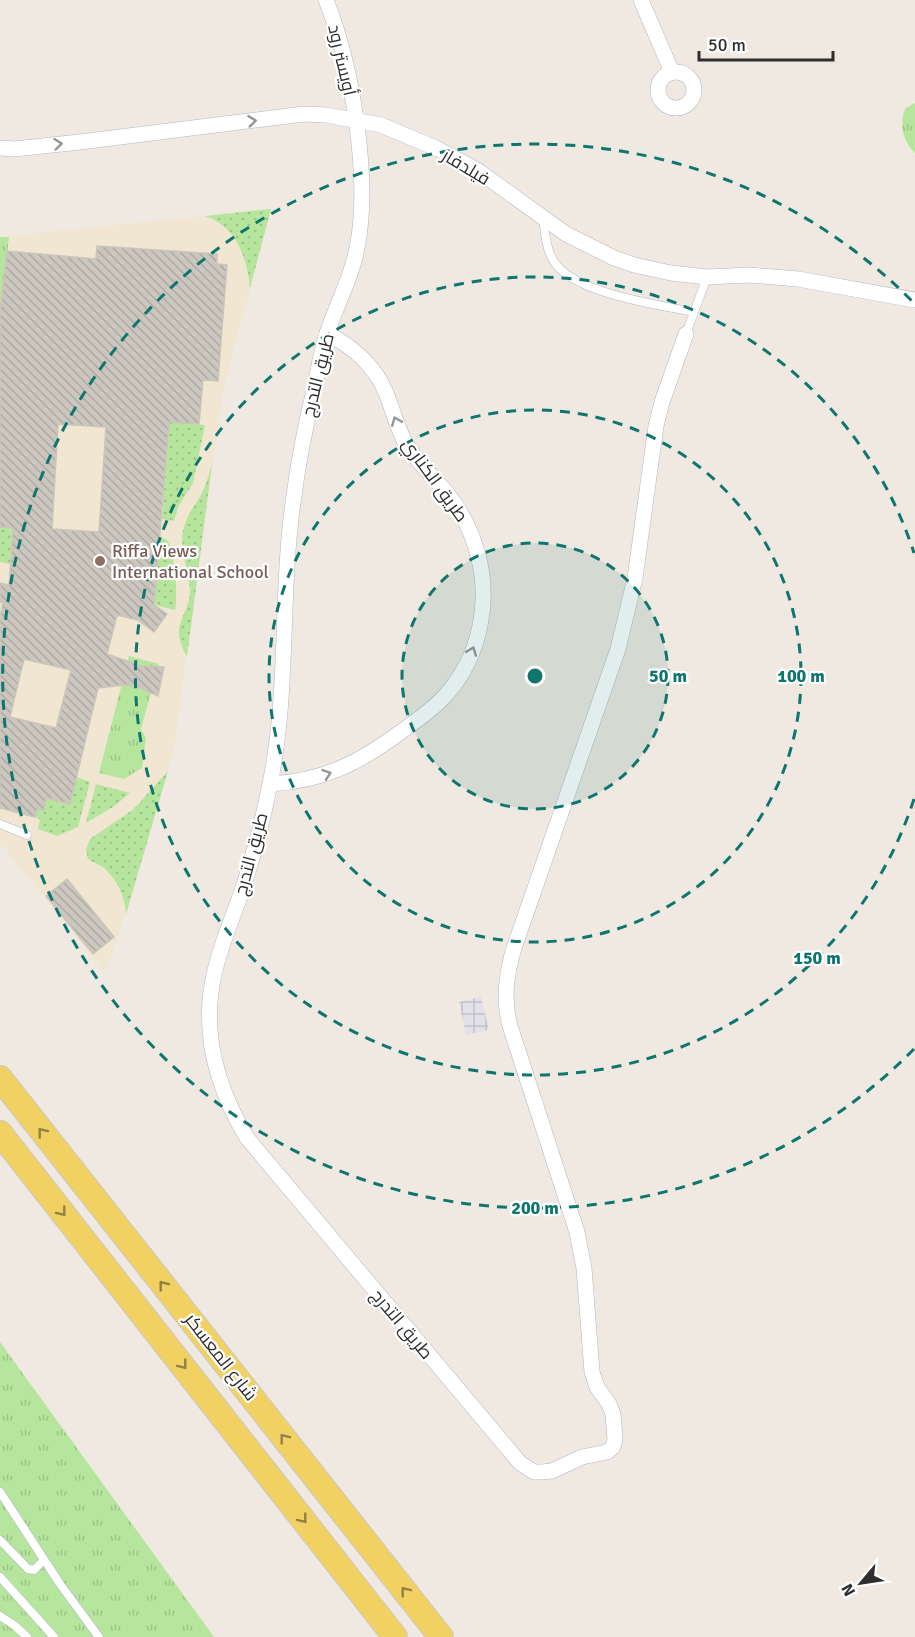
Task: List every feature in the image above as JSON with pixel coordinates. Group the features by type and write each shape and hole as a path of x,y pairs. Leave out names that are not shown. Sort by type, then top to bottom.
{"main road":[{"name":"شارع المعسكر","path":"0,1078 441,1637"},
{"name":"شارع المعسكر","path":"0,1133 395,1637"}],"street":[{"name":"أويستر رود","path":"326,0 346,66 356,120"},
{"path":"641,0 672,72"},
{"name":"فيلدفار","path":"0,148 14,149 80,142 304,114 326,115 381,125 438,149 477,170 566,234 614,258 652,270 707,277 750,275 798,279 915,300"},
{"name":"طريق التدرج","path":"356,120 362,185 360,231 352,269 327,333 307,420 287,547 280,712 270,784 248,874 219,957 210,994 210,1038 216,1070 226,1101 247,1138 520,1463 534,1472 552,1471 582,1457 607,1452 613,1447 615,1439 611,1408 597,1387 592,1372 584,1268 577,1232 510,1026 505,1002 507,975 514,948 618,649 635,578 656,426 686,334"},
{"name":"طريق الكناري","path":"270,784 302,781 338,771 375,751 432,708 463,672 472,656 482,622 484,586 481,567 471,532 462,515 406,444 386,394 371,366 351,347 327,333"}],"lane":[{"path":"543,219 551,258 562,270 578,281 629,299 694,312"},
{"path":"686,334 707,277"},
{"path":"0,824 27,835"},
{"path":"0,1492 44,1560 99,1637"},
{"path":"0,1540 28,1569 34,1570 44,1560"},
{"path":"0,1577 54,1637"},
{"path":"0,1616 14,1624 27,1637"}],"shaded area":[{"name":"Riffa Views International School","path":"271,209 223,391 174,748 126,914 105,973 0,843 0,237"},
{"path":"481,997 489,1030 466,1035 459,1002"}],"green space":[{"path":"915,103 915,153 905,138 902,119 906,108"},
{"path":"271,209 250,288 243,254 238,244 225,227 205,216"},
{"path":"0,237 9,237 0,311"},
{"path":"169,422 205,425 193,483 178,507 174,521 162,519"},
{"path":"212,464 187,657 179,634 190,591 182,535 187,518 203,491"},
{"path":"0,527 13,528 10,564 0,562"},
{"path":"159,538 166,539 172,552 176,584 175,610 154,605"},
{"path":"129,656 159,664 141,729 146,738 142,768 124,779 99,773"},
{"path":"168,771 126,914 124,901 117,884 103,867 88,859 86,850 90,839 134,809"},
{"path":"77,777 90,782 78,827 57,836 38,829 40,819 35,817 37,809 44,810 46,798 70,804"},
{"path":"96,784 130,793 113,807 86,823"},
{"path":"0,1342 214,1637 0,1637"}],"building":[{"path":"97,246 217,254 217,264 227,265 218,381 203,380 199,424 169,422 154,605 167,614 154,632 138,620 117,615 107,654 141,666 164,667 158,696 136,686 98,688 70,804 46,798 44,810 37,809 35,817 0,808 0,617 3,603 0,602 0,583 9,585 13,528 0,527 0,311 7,251 96,259","holes":["58,424 106,427 99,532 52,529","24,659 71,670 56,728 10,717"]},
{"path":"67,879 114,937 93,954 46,896"}],"place":[{"name":"Riffa Views International School","path":"100,561"}]}
